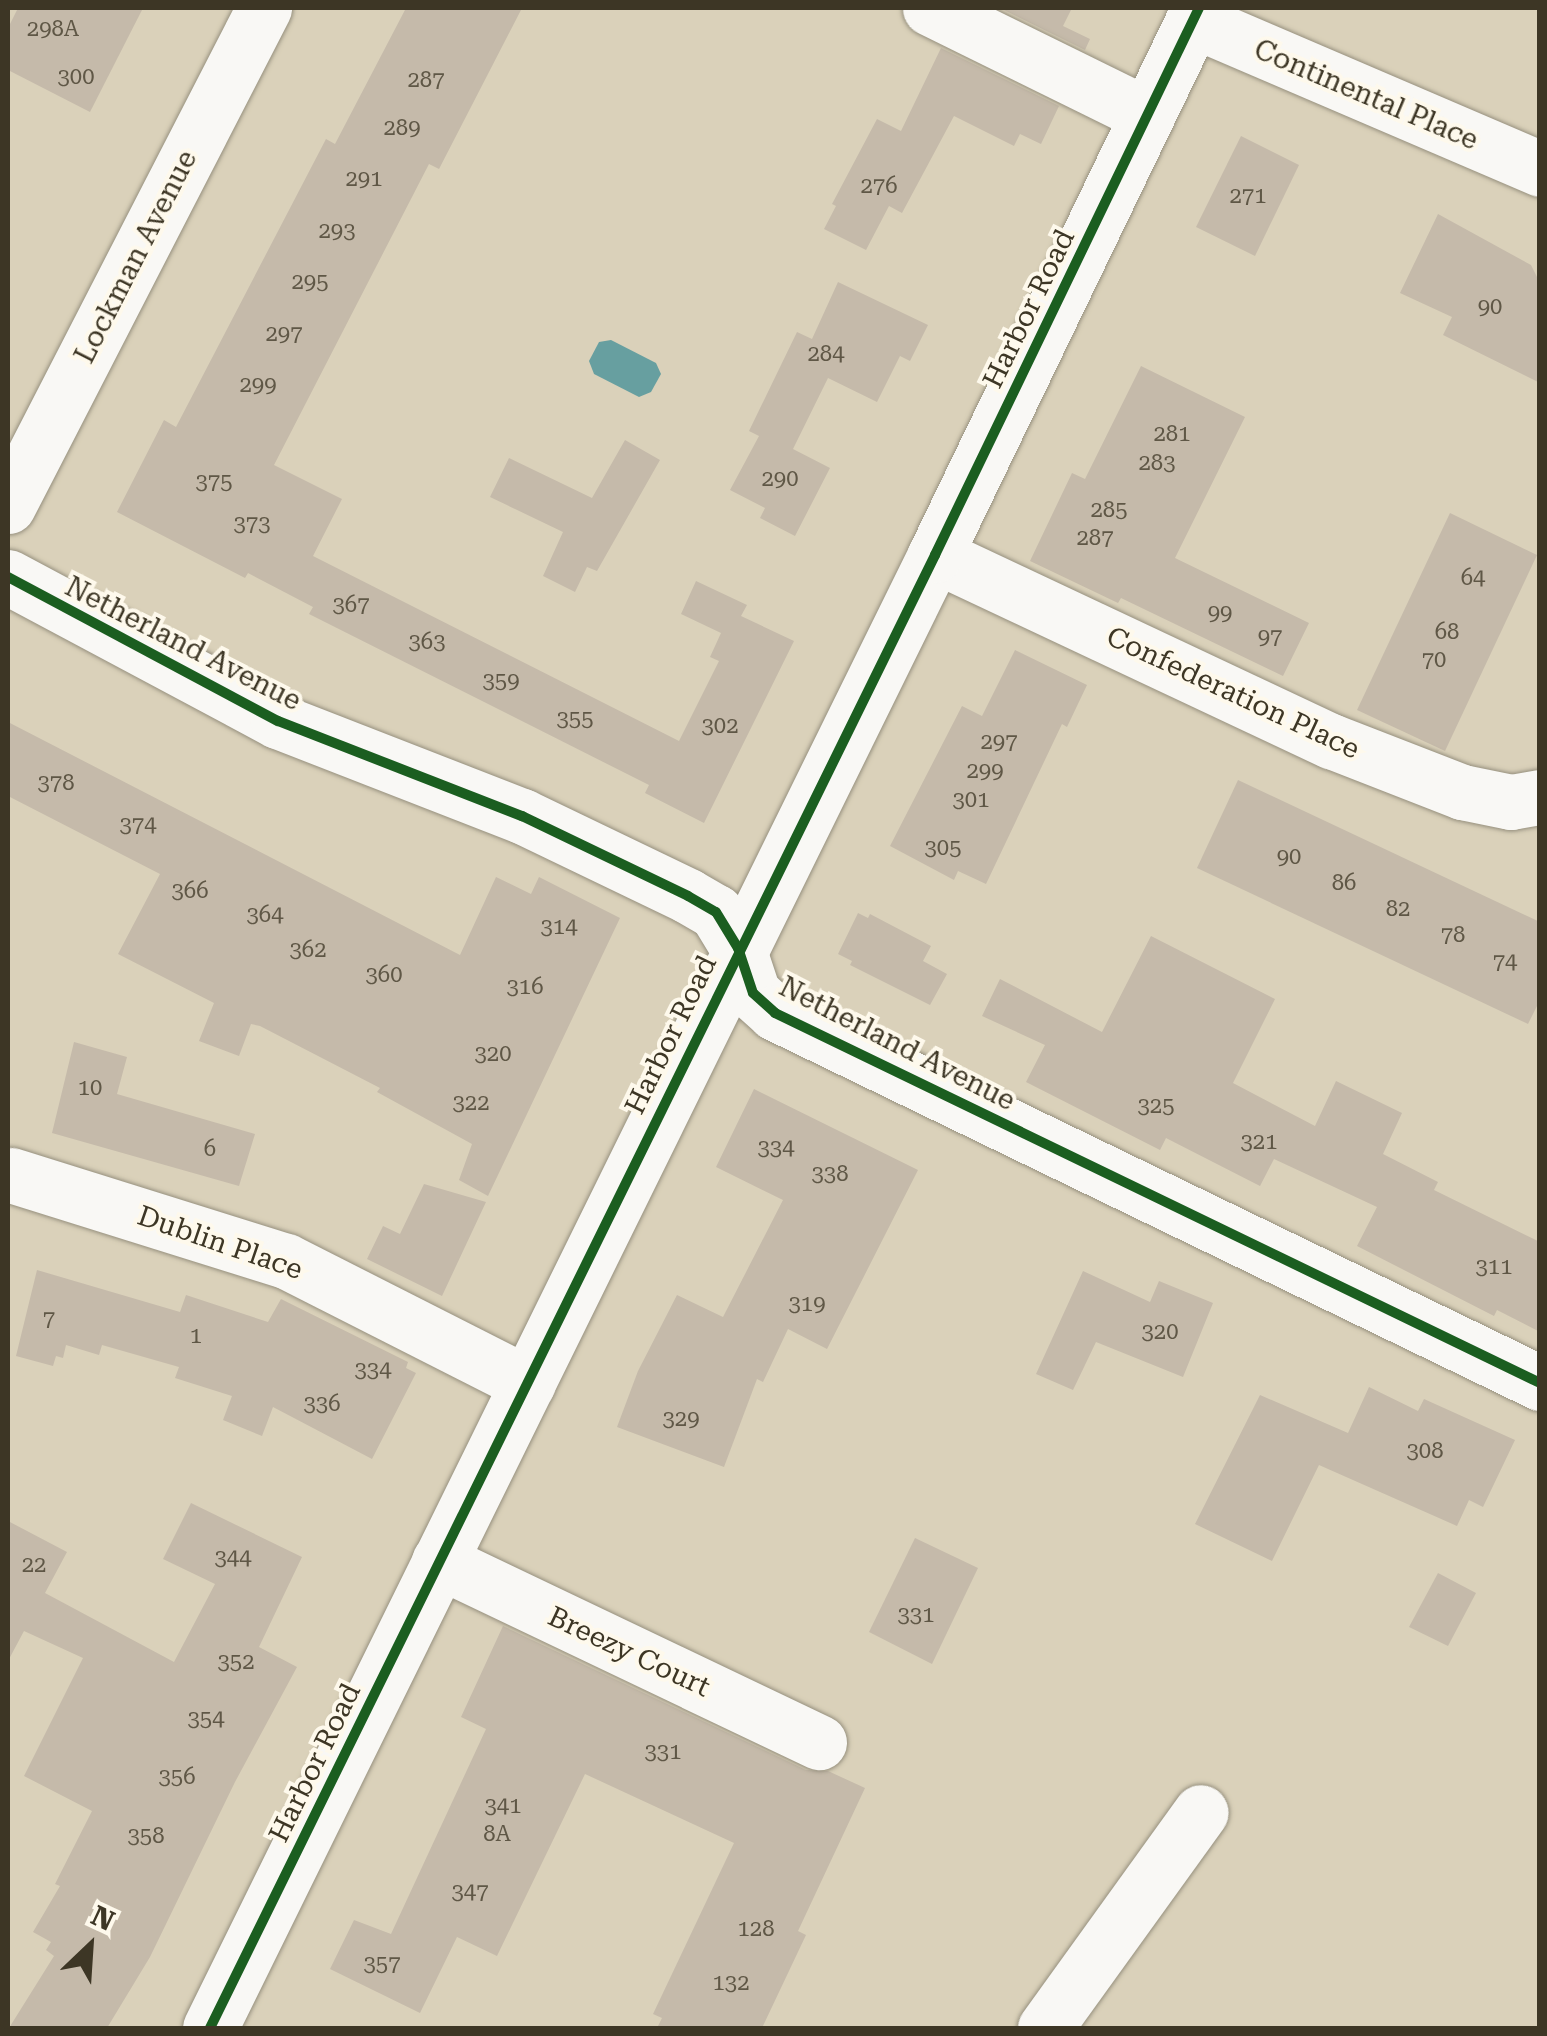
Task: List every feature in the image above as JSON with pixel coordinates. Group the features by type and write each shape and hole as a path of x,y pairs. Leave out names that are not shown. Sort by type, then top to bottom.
{"street":[{"name":"Lockman Avenue","path":"8,506 264,8"},
{"path":"930,8 1148,115"},
{"name":"Harbor Road","path":"210,2028 738,948 935,555 1196,14"},
{"name":"Continental Place","path":"1196,14 1540,169"},
{"name":"Confederation Place","path":"935,555 1331,741 1462,792 1512,802 1540,797"},
{"name":"Netherland Avenue","path":"8,577 278,721 522,816 688,896 716,912 738,948 754,992 775,1013 1540,1383"},
{"name":"Dublin Place","path":"12,1174 286,1261 528,1384"},
{"name":"Breezy Court","path":"439,1562 819,1742"},
{"path":"1046,2028 1201,1812"}],"water":[{"path":"611,340 656,363 661,374 651,392 639,397 594,374 589,361 599,342"}],"building":[{"path":"18,8 143,8 90,112 8,70 8,28"},
{"path":"406,8 522,8 439,169 429,164 274,465 342,499 313,556 679,741 719,661 710,657 721,633 681,614 696,581 747,605 741,616 794,641 704,823 645,793 649,785 309,614 313,607 248,573 245,578 117,512 164,420 176,427 326,139 335,144"},
{"path":"1000,8 1072,8 1063,26 1090,39 1085,50"},
{"path":"941,48 1059,106 1041,144 1020,134 1014,146 954,116 902,213 889,206 866,250 824,229 836,206 832,204 877,119 901,131"},
{"path":"1241,136 1299,165 1255,256 1196,227"},
{"path":"1438,214 1531,265 1540,283 1540,383 1443,335 1452,317 1400,293"},
{"path":"838,282 928,325 910,361 900,356 877,402 828,378 793,449 830,468 795,536 760,518 765,508 730,490 759,436 749,431 797,332 812,339"},
{"path":"1141,366 1245,417 1175,558 1309,623 1283,676 1121,598 1118,603 1030,561 1072,473 1085,479"},
{"path":"625,440 660,460 597,571 587,567 575,592 543,576 563,532 490,497 509,458 592,498"},
{"path":"1450,513 1537,555 1445,751 1357,710"},
{"path":"1015,650 1087,685 1067,727 1062,724 986,884 958,871 954,880 890,846 962,706 982,716"},
{"path":"8,722 460,955 496,877 531,894 539,877 620,918 488,1196 459,1180 472,1144 377,1092 380,1088 260,1026 251,1024 239,1056 199,1041 214,1003 118,954 160,874 8,796"},
{"path":"1238,780 1540,922 1540,1000 1528,1024 1197,868"},
{"path":"858,913 868,918 870,914 931,946 923,961 947,974 930,1005 850,965 852,961 838,954"},
{"path":"1151,936 1275,999 1233,1083 1315,1126 1336,1081 1402,1113 1383,1154 1438,1182 1434,1190 1540,1242 1540,1332 1497,1310 1494,1316 1357,1246 1377,1207 1274,1159 1260,1186 1166,1138 1160,1150 1026,1082 1045,1045 982,1016 1000,979 1102,1032"},
{"path":"74,1042 127,1057 117,1094 255,1134 239,1186 52,1133"},
{"path":"754,1089 918,1170 827,1349 788,1329 763,1382 757,1379 724,1467 617,1427 638,1371 677,1295 723,1317 783,1200 716,1167"},
{"path":"424,1184 486,1202 442,1296 367,1259 383,1226 400,1234"},
{"path":"37,1270 180,1312 186,1295 268,1322 281,1299 408,1362 406,1368 416,1373 372,1459 273,1407 262,1436 223,1420 232,1396 175,1378 179,1367 102,1345 99,1355 66,1345 63,1358 56,1356 53,1366 16,1356"},
{"path":"1083,1271 1150,1302 1159,1281 1213,1303 1183,1377 1096,1342 1073,1390 1036,1374"},
{"path":"1369,1387 1418,1411 1424,1399 1515,1440 1483,1507 1469,1500 1457,1526 1319,1465 1272,1561 1195,1524 1260,1395 1348,1433"},
{"path":"191,1503 302,1557 259,1647 297,1667 235,1782 150,1957 107,2028 9,2028 54,1956 46,1950 51,1942 33,1932 60,1886 55,1884 92,1811 24,1776 83,1658 24,1631 8,1661 8,1521 67,1552 45,1593 174,1662 215,1584 163,1559"},
{"path":"915,1538 978,1568 932,1664 869,1632"},
{"path":"1438,1573 1476,1593 1448,1646 1409,1627"},
{"path":"503,1626 806,1770 828,1771 865,1788 798,1931 806,1935 762,2028 657,2028 662,2018 653,2014 734,1843 585,1774 497,1956 457,1937 420,2013 330,1969 354,1920 391,1934 486,1729 461,1717"}],"cycle path":[{"path":"210,2028 935,555 1199,8"},
{"path":"8,577 278,721 522,816 688,896 716,912 738,948 753,993 775,1013 1540,1383"}]}
